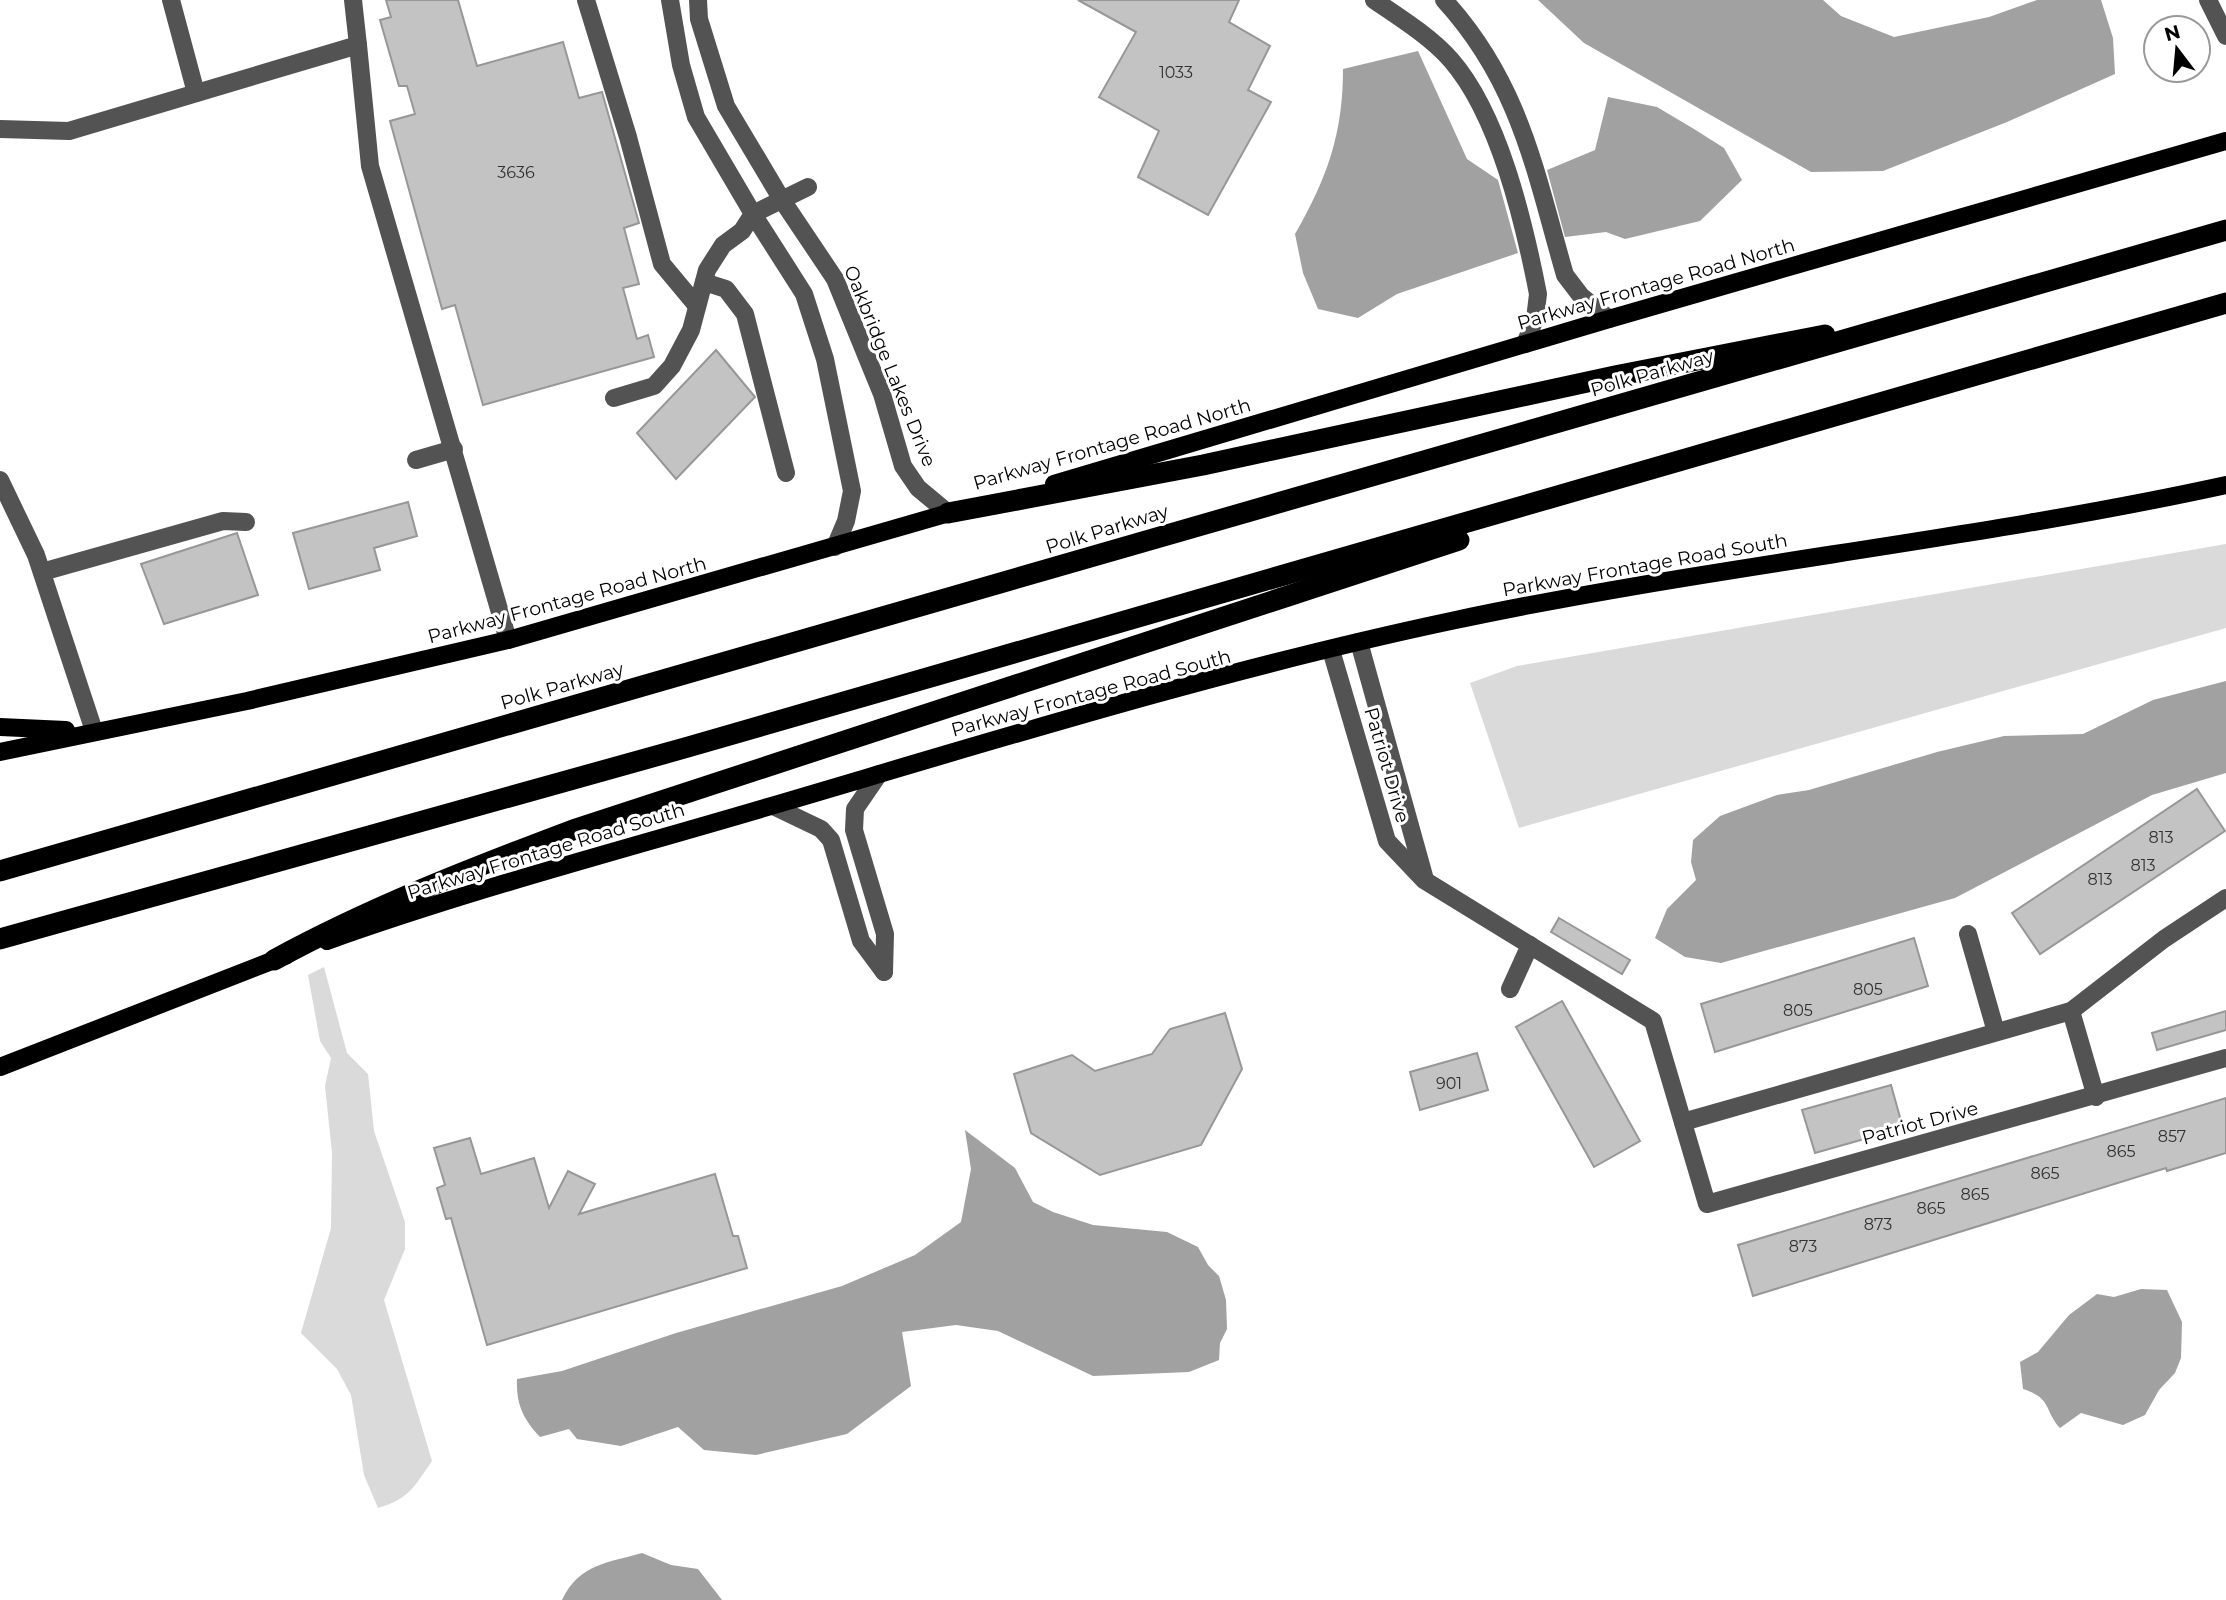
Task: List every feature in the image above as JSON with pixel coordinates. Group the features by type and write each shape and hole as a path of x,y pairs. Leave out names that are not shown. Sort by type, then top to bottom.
{"highway":[{"name":"Polk Parkway","path":"0,871 2226,230"},
{"path":"0,939 701,743 2226,303"},
{"path":"948,513 1203,465 1615,376 1938,315"},
{"path":"274,960 314,938 453,877 573,830 1461,540 1639,474"}],"main road":[{"name":"Parkway Frontage Road North","path":"0,752 247,701 508,640 1112,468 1609,319 2226,141"},
{"name":"Parkway Frontage Road South","path":"0,1067 274,960 536,874 878,774 1359,642 1454,620 1682,578 2014,527 2226,485"},
{"path":"0,727 94,731"}],"street":[{"path":"170,0 196,93"},
{"path":"353,0 370,166 508,640"},
{"path":"586,0 628,137 662,264 697,306"},
{"path":"670,0 681,65 696,117 752,215 804,295 825,359 852,491 846,521 835,547"},
{"name":"Oakbridge Lakes Drive","path":"698,0 699,19 726,106 782,200 835,279 882,394 903,467 918,488 948,513"},
{"path":"1374,0 1450,58 1481,104 1508,180 1538,294 1535,318 1525,344"},
{"path":"1444,0 1475,36 1501,77 1518,114 1565,275 1581,296 1609,319"},
{"path":"2208,0 2224,26"},
{"path":"0,129 69,131 358,45"},
{"path":"614,398 654,386 672,366 691,330 707,270 723,246 742,231 752,215 808,187"},
{"path":"704,282 726,289 745,314 786,473"},
{"path":"416,460 454,449"},
{"path":"0,481 42,572 94,731"},
{"path":"42,572 223,521 246,522"},
{"name":"Patriot Drive","path":"1359,642 1424,880"},
{"name":"Patriot Drive","path":"1331,650 1387,841 1424,880 1653,1021 1707,1204 2096,1097 2226,1058"},
{"path":"773,806 821,829 831,841 861,942 884,972 885,934 854,830 855,809 878,774"},
{"path":"1683,1122 2070,1011 2164,939 2226,898"},
{"path":"1968,934 1996,1032"},
{"path":"1510,989 1530,945"},
{"path":"2070,1011 2096,1097"}],"shaded area":[{"path":"1538,0 1823,0 1841,16 1894,37 1989,17 2037,0 2101,0 2113,38 2115,74 2007,122 1883,171 1811,172 1584,43"},
{"path":"1418,51 1467,159 1498,180 1518,253 1397,294 1358,318 1318,309 1303,273 1295,234 1316,194 1331,155 1340,114 1343,69"},
{"path":"1608,97 1657,107 1694,129 1724,148 1742,180 1700,221 1625,239 1606,232 1565,237 1547,170 1595,150"},
{"path":"2226,544 2226,628 1519,828 1470,683 1517,666"},
{"path":"2226,681 2226,773 2152,795 1955,898 1721,963 1685,957 1655,938 1667,909 1696,880 1691,862 1693,840 1720,816 1777,795 1809,790 1937,752 2004,736 2083,734 2153,700"},
{"path":"324,967 347,1053 368,1074 374,1131 405,1222 405,1249 384,1300 432,1461 404,1496 378,1508 364,1475 351,1395 337,1369 301,1333 331,1228 332,1153 325,1086 331,1058 320,1041 308,975"},
{"path":"965,1130 1015,1168 1033,1202 1053,1212 1093,1225 1167,1232 1198,1247 1208,1265 1219,1276 1226,1300 1227,1329 1220,1343 1219,1360 1189,1372 1093,1376 998,1331 956,1325 902,1332 911,1386 847,1434 756,1455 704,1450 678,1427 621,1446 577,1439 569,1429 540,1437 529,1424 519,1404 517,1379 562,1371 676,1333 842,1286 915,1255 961,1222 971,1169"},
{"path":"2141,1289 2167,1290 2182,1322 2181,1358 2175,1373 2159,1390 2145,1415 2123,1425 2081,1413 2060,1428 2039,1396 2023,1389 2020,1362 2038,1352 2069,1315 2097,1294 2114,1297"},
{"path":"642,1553 671,1565 698,1569 722,1600 562,1600 569,1588 586,1572"}],"building":[{"path":"386,0 458,0 477,66 563,42 579,98 602,92 639,223 624,228 639,284 623,288 637,339 648,335 654,357 483,405 455,305 442,309 390,121 415,114 407,86 399,86 380,20 391,17"},
{"path":"1078,0 1239,0 1229,22 1270,46 1248,90 1271,102 1208,215 1138,177 1159,131 1099,97 1136,32"},
{"path":"716,350 755,397 676,479 637,433"},
{"path":"408,502 417,536 374,548 380,570 309,589 293,533"},
{"path":"237,533 258,595 164,624 141,564"},
{"path":"2197,789 2225,831 2040,954 2012,913"},
{"path":"1559,918 1630,960 1622,974 1551,932"},
{"path":"1914,938 1928,986 1715,1052 1701,1004"},
{"path":"1562,1001 1640,1141 1594,1167 1516,1027"},
{"path":"2226,1011 2226,1030 2157,1050 2152,1033"},
{"path":"1225,1013 1242,1069 1201,1145 1100,1175 1031,1133 1014,1074 1072,1055 1095,1071 1152,1054 1170,1029"},
{"path":"1477,1053 1488,1090 1420,1110 1410,1072"},
{"path":"1891,1085 1903,1128 1815,1153 1802,1110"},
{"path":"2226,1098 2226,1153 2167,1171 2166,1168 1753,1296 1738,1245"},
{"path":"470,1138 481,1174 534,1158 549,1208 568,1171 595,1184 579,1214 715,1174 733,1236 738,1236 747,1268 487,1345 451,1218 446,1219 437,1188 445,1185 434,1148"}]}
